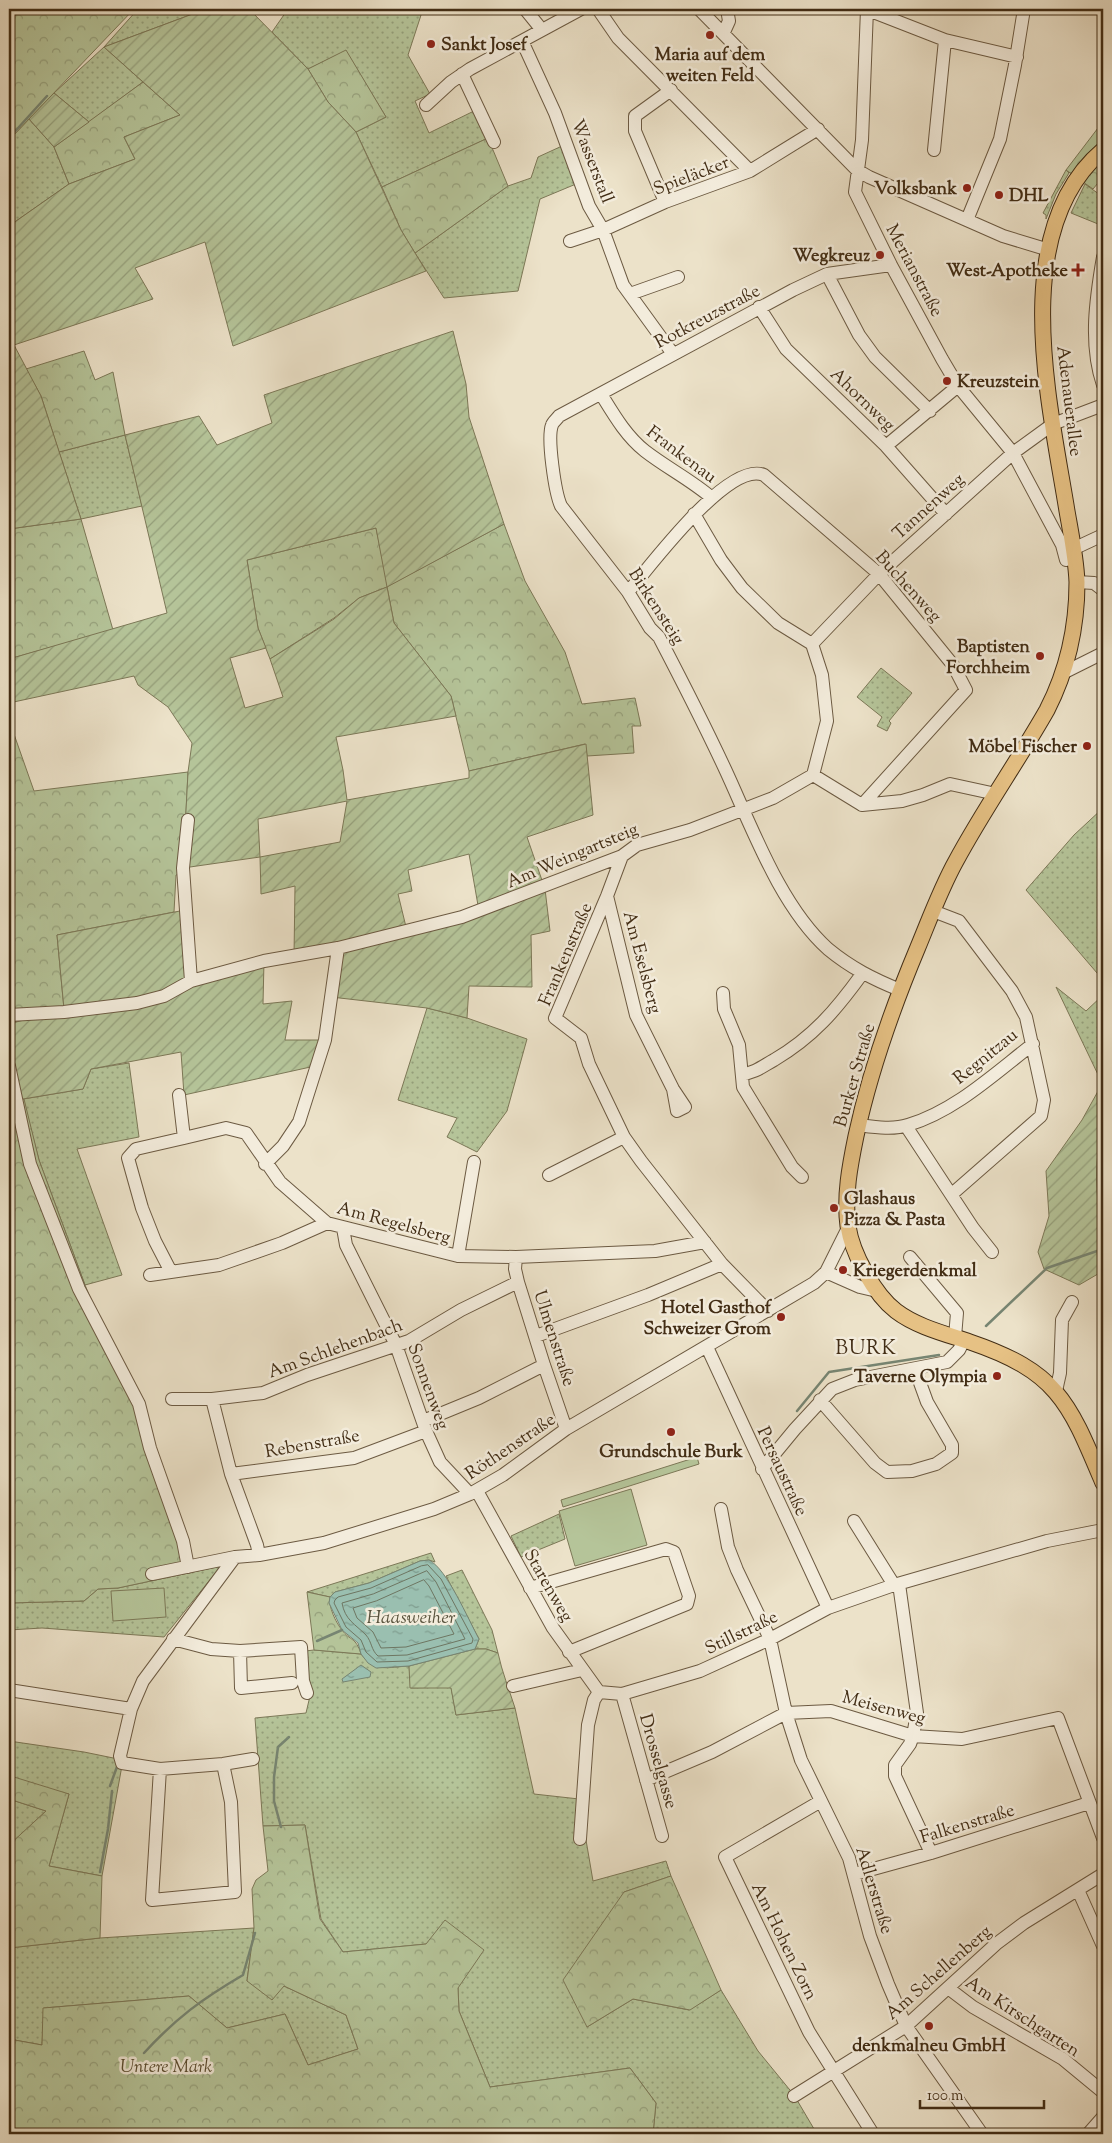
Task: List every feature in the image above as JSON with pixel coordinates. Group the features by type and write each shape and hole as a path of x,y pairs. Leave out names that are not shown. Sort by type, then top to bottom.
{"main road":[{"name":"Adenauerallee","path":"1063,673 1074,626 1077,582 1070,554 1044,361 1042,301 1049,250 1058,216 1083,172 1103,150"},
{"name":"Burker Straße","path":"1063,673 1047,710 957,860 933,911 900,990 875,1060 858,1125 849,1167 847,1190 848,1228 855,1248 876,1290 894,1310 908,1319 1015,1360 1036,1372 1056,1391 1072,1414 1103,1483"}],"street":[{"path":"525,9 542,30"},
{"path":"426,105 462,74 581,9"},
{"path":"598,9 618,38 750,171"},
{"path":"699,9 724,32 857,170 869,178 1004,236 1049,250"},
{"path":"724,32 729,21 727,9"},
{"path":"868,9 945,40 1017,57"},
{"name":"Merianstraße","path":"868,9 862,140 855,192 891,265 958,386 1012,453 1062,546 1070,554"},
{"path":"967,220 1000,139 1017,57 1024,9"},
{"path":"934,150 945,40"},
{"name":"Wasserstall","path":"522,41 555,113 589,206 603,230 623,285 673,354"},
{"path":"462,74 494,142"},
{"path":"665,202 634,131 635,116 671,90"},
{"name":"Spieläcker","path":"570,242 603,230 665,202 704,190 750,171 818,129"},
{"path":"1103,257 1095,312 1097,355 1103,385"},
{"name":"Rotkreuzstraße","path":"552,425 559,416 759,307 827,274 891,265"},
{"path":"827,274 859,335 875,357 930,411"},
{"path":"630,294 678,277"},
{"name":"Ahornweg","path":"759,307 786,349 886,446 946,514"},
{"path":"886,446 958,386"},
{"name":"Frankenau","path":"601,394 621,427 645,451 697,485 712,498 694,514 628,592"},
{"name":"Tannenweg","path":"812,644 878,574 1012,453 1053,424 1103,404"},
{"name":"Birkensteig","path":"552,425 550,436 557,496 561,506 628,592 650,628 659,637 698,711 761,849 782,889 804,921 828,948 862,974 900,990"},
{"name":"Buchenweg","path":"712,498 744,475 757,473 764,476 878,574 953,665 966,690 862,805"},
{"path":"694,514 721,560 742,588 778,623 812,644 822,675 827,721 813,775 862,805 902,800 923,795 950,784 996,794"},
{"path":"1070,554 1103,535"},
{"path":"1077,582 1094,583 1103,590"},
{"path":"1063,673 1103,653"},
{"name":"Am Weingartsteig","path":"9,1015 64,1012 137,1003 164,996 191,981 264,961 338,948 462,918 622,856 636,845 690,830 744,810 773,798 813,775"},
{"path":"188,820 183,868 191,981"},
{"name":"Frankenstraße","path":"622,856 608,896 555,1018 581,1038 589,1064 624,1137 722,1264 768,1312"},
{"name":"Am Eselsberg","path":"608,896 636,1016 673,1089"},
{"name":"Regnitzau","path":"858,1125 906,1126 941,1111 986,1081 1033,1044 1026,1017 1012,991 959,921 933,911"},
{"path":"266,1164 283,1146 299,1122 325,1040 338,948"},
{"path":"742,1074 752,1073 796,1047 834,1012 862,974"},
{"path":"723,992 724,1009 739,1045 743,1086 792,1167 802,1177"},
{"path":"952,1194 1041,1116 1044,1100 1033,1044"},
{"path":"9,1066 30,1164 79,1289 139,1404 150,1448 182,1541 188,1567"},
{"path":"179,1095 184,1138"},
{"path":"906,1126 973,1228 992,1252"},
{"name":"Am Regelsberg","path":"171,1272 155,1241 142,1208 128,1158 136,1149 226,1128 246,1133 280,1182 326,1223 458,1256 516,1257 655,1251 705,1242"},
{"path":"549,1175 624,1137"},
{"name":"Am Regelsberg","path":"458,1256 474,1162"},
{"path":"150,1275 219,1264 282,1243 326,1223"},
{"name":"Sonnenweg","path":"343,1228 346,1245 396,1345 424,1426 440,1462 474,1492"},
{"name":"Röthenstraße","path":"152,1574 235,1557 259,1555 324,1543 434,1509 474,1492 503,1475 566,1429 768,1312 814,1283 826,1272 848,1228"},
{"name":"Ulmenstraße","path":"516,1257 515,1269 518,1282 566,1429"},
{"path":"762,1469 820,1400 832,1389 847,1382 947,1362 959,1350 960,1339 957,1313 910,1257"},
{"path":"536,1336 648,1295 722,1264"},
{"path":"826,1272 860,1287 876,1290"},
{"name":"Am Schlehenbach","path":"172,1399 212,1399 264,1393 307,1375 409,1341 461,1310 518,1282"},
{"path":"1056,1391 1060,1373 1062,1320 1072,1302"},
{"name":"Persaustraße","path":"706,1347 828,1608"},
{"name":"Rebenstraße","path":"231,1474 354,1458 424,1426 544,1365"},
{"path":"820,1400 875,1462 887,1472 912,1471 936,1464 952,1453 952,1445 927,1402 915,1369"},
{"path":"212,1399 231,1474 258,1545 259,1555"},
{"name":"Starenweg","path":"474,1492 569,1652 599,1692"},
{"name":"Adlerstraße","path":"721,1509 728,1547 770,1639 786,1713 801,1760 849,1858 855,1874 870,1936 906,2026 982,2134"},
{"path":"854,1521 896,1584 915,1691 916,1713 913,1736 910,1744 895,1765 895,1776 931,1853"},
{"name":"Stillstraße","path":"599,1692 622,1694 700,1671 770,1639 828,1608 896,1584 1046,1541 1103,1530"},
{"path":"530,1588 666,1549 674,1552 690,1596 687,1604 569,1652"},
{"path":"235,1557 143,1681 131,1709 120,1756 122,1763 160,1768 223,1764 254,1758"},
{"path":"173,1639 211,1649 240,1651 301,1647 303,1681 307,1693"},
{"path":"240,1651 241,1688 292,1683"},
{"path":"513,1686 582,1670"},
{"path":"9,1690 131,1709"},
{"path":"580,1839 588,1725 594,1700 599,1692"},
{"name":"Drosselgasse","path":"622,1694 662,1836"},
{"name":"Meisenweg","path":"646,1780 712,1752 786,1713 831,1711 913,1736 962,1740 1058,1718 1103,1838"},
{"path":"160,1768 152,1900 234,1892 230,1802 223,1764"},
{"name":"Am Hohen Zorn","path":"821,1802 725,1857 809,2032 873,2134"},
{"name":"Falkenstraße","path":"855,1874 931,1853 1089,1803"},
{"name":"Am Schellenberg","path":"794,2096 906,2026 1011,1933 1103,1874"},
{"path":"1078,1890 1103,1946"},
{"name":"Am Kirschgarten","path":"948,1988 974,2007 1063,2059 1103,2092"},
{"path":"1088,2134 1103,2118"}],"green space":[{"path":"30,9 134,9 9,140 9,18"},
{"path":"138,9 206,9 104,47"},
{"path":"206,9 249,9 308,69 328,102 356,132 401,230 426,271 233,346 205,242 135,268 153,299 14,345 41,396 81,519 9,529 9,226 69,184 135,159 124,137 180,115 104,47"},
{"path":"288,9 423,9 408,55 430,94 415,101 429,133 476,110 488,138 382,187 356,132 386,117 346,51 308,69 272,32"},
{"path":"104,47 143,82 89,122 54,93"},
{"path":"346,50 386,117 356,132 328,102 308,69"},
{"path":"143,82 180,115 124,137 135,159 69,184 54,147"},
{"path":"54,93 89,122 54,147 29,119"},
{"path":"29,119 54,147 69,184 9,226 9,140"},
{"path":"1103,124 1103,177 1093,189 1066,170"},
{"path":"488,138 508,186 415,253 401,230 382,187"},
{"path":"562,146 576,184 540,199 518,291 444,298 415,253 508,186 531,178 538,157"},
{"path":"1066,170 1069,173 1056,194 1046,219 1046,215 1043,213"},
{"path":"1085,184 1103,197 1103,226 1071,213"},
{"path":"453,331 466,384 469,417 504,524 387,587 394,623 451,696 456,716 336,737 347,800 469,778 469,771 586,744 593,815 527,837 545,889 550,931 531,935 532,987 469,986 467,1018 427,1008 331,997 338,949 294,956 295,886 261,894 260,857 183,868 188,772 192,743 168,707 138,685 134,676 9,703 9,659 167,613 125,435 199,416 217,445 272,423 264,395","holes":["376,528 387,587 359,598 334,619 270,659 283,697 245,708 230,658 266,648 258,628 247,560","347,801 340,842 260,857 258,819","469,854 479,911 407,931 398,894 412,891 408,870"]},
{"path":"84,351 95,380 113,372 125,435 59,452 41,396 26,369"},
{"path":"125,435 142,506 81,519 59,452"},
{"path":"81,519 113,630 9,659 9,529"},
{"path":"504,524 525,581 565,652 582,704 635,698 641,726 632,726 634,753 587,756 585,744 469,771 451,696 394,623 387,587 359,598 334,618 270,659 258,628 247,560 376,528 388,586"},
{"path":"881,668 912,693 889,721 891,723 887,731 877,726 882,717 857,697"},
{"path":"9,720 34,791 188,772 183,873 176,875 174,912 57,935 64,1009 9,1023"},
{"path":"1103,808 1103,980 1026,890 1074,835"},
{"path":"185,910 191,981 264,961 263,1004 292,1001 285,1040 325,1040 315,1066 184,1095 181,1052 91,1069 83,1089 17,1100 9,1051 9,1024 64,1009 57,935"},
{"path":"1056,987 1086,1011 1103,995 1103,1085"},
{"path":"427,1008 467,1018 527,1039 507,1111 477,1152 447,1137 457,1118 398,1100"},
{"path":"9,1051 17,1099 24,1099 39,1160 85,1285 135,1406 183,1561 221,1566 118,1588 98,1589 84,1601 9,1603"},
{"path":"129,1063 139,1137 77,1149 122,1275 85,1285 39,1160 23,1099 83,1089 91,1069"},
{"path":"1102,1084 1104,1111 1097,1177 1103,1271 1079,1285 1044,1269 1038,1252 1049,1216 1046,1171 1082,1120"},
{"path":"1103,1117 1103,1241 1099,1210 1097,1163"},
{"path":"697,1457 699,1464 563,1507 561,1500"},
{"path":"631,1489 647,1545 575,1566 559,1511"},
{"path":"559,1514 565,1539 521,1557 511,1536"},
{"path":"431,1553 435,1562 429,1560 420,1561 369,1583 335,1592 330,1597 307,1592"},
{"path":"221,1566 164,1637 42,1628 9,1630 9,1603 84,1601 98,1589 118,1588"},
{"path":"462,1570 492,1630 498,1653 486,1649 475,1649 479,1639 446,1576"},
{"path":"164,1588 166,1617 113,1621 111,1591"},
{"path":"307,1592 330,1597 331,1610 337,1623 355,1642 361,1654 314,1650"},
{"path":"475,1649 486,1649 498,1653 515,1708 456,1715 451,1688 410,1688 409,1666"},
{"path":"305,1651 361,1654 372,1664 382,1668 409,1666 411,1688 451,1687 456,1715 515,1708 534,1794 579,1799 593,1881 666,1861 671,1876 624,1892 587,2027 633,1999 689,2010 721,1990 758,2051 794,2095 817,2134 653,2134 656,2103 630,2068 490,2087 459,2011 458,1988 426,1944 343,1952 321,1919 305,1825 263,1826 255,1718 306,1713 310,1696"},
{"path":"9,1741 123,1760 102,1876 49,1866 69,1794 9,1790"},
{"path":"14,1777 69,1794 49,1866 102,1876 100,1938 9,1948 9,1845 46,1811 9,1799 9,1790"},
{"path":"9,1799 46,1811 10,1845 9,1845"},
{"name":"Untere Mark","path":"305,1825 320,1919 343,1952 426,1944 445,1920 484,1950 458,1988 459,2011 490,2087 630,2068 656,2103 653,2134 9,2134 9,2039 42,2045 43,2008 189,1996 227,2028 285,2014 308,2065 358,2049 346,2015 284,1986 272,2000 247,1981 254,1928 252,1889 256,1880 268,1871 263,1826"},
{"path":"671,1876 721,1990 690,2010 633,1999 587,2027 563,1980 624,1892"},
{"path":"254,1928 247,1981 284,1986 346,2015 358,2049 308,2065 285,2014 227,2028 189,1996 44,2008 42,2045 9,2039 9,1948 100,1938"}],"water":[{"name":"Haasweiher","path":"429,1560 443,1573 463,1608 479,1639 475,1649 409,1666 376,1668 368,1663 361,1654 358,1643 342,1630 329,1603 330,1597 335,1592 369,1583 420,1561"},
{"path":"361,1665 371,1672 370,1677 343,1682 342,1679"}],"waterway":[{"path":"9,138 47,96"},
{"path":"986,1326 1047,1268 1103,1249"},
{"path":"797,1411 829,1372 939,1355"},
{"path":"317,1641 342,1630"},
{"path":"281,1827 274,1801 274,1777 278,1747 289,1737"},
{"path":"110,1786 118,1764"},
{"path":"100,1872 108,1829 112,1791"},
{"path":"144,2053 167,2029 190,2010 243,1975 255,1933"}],"place":[{"name":"Maria auf dem weiten Feld","path":"710,35"},
{"name":"Sankt Josef","path":"431,44"},
{"name":"Volksbank","path":"967,188"},
{"name":"DHL","path":"999,195"},
{"name":"Wegkreuz","path":"880,255"},
{"name":"West-Apotheke","path":"1078,270"},
{"name":"Kreuzstein","path":"947,381"},
{"name":"Baptisten Forchheim","path":"1040,656"},
{"name":"Möbel Fischer","path":"1087,746"},
{"name":"Glashaus Pizza & Pasta","path":"834,1208"},
{"name":"Kriegerdenkmal","path":"843,1270"},
{"name":"Hotel Gasthof Schweizer Grom","path":"781,1317"},
{"name":"Taverne Olympia","path":"997,1376"},
{"name":"Grundschule Burk","path":"671,1432"},
{"name":"denkmalneu GmbH","path":"929,2026"}],"district":[{"name":"BURK","path":"866,1347"}]}
